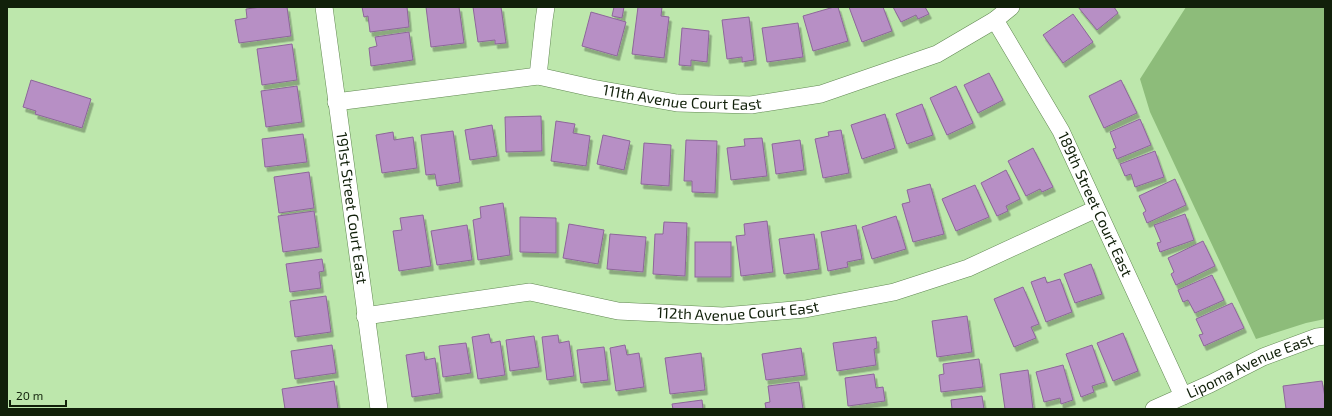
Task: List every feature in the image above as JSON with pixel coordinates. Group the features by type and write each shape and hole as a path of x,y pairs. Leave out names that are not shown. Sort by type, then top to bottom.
{"street":[{"name":"191st Street Court East","path":"324,7 379,409"},
{"path":"538,76 546,7"},
{"name":"111th Avenue Court East","path":"336,102 538,76 592,88 677,103 751,105 821,94 937,54 995,20 1011,7"},
{"name":"189th Street Court East","path":"995,20 1061,131 1183,396"},
{"name":"112th Avenue Court East","path":"366,316 530,292 618,312 723,316 805,309 894,292 968,268 1096,208"},
{"name":"Lipoma Avenue East","path":"1154,409 1210,384 1263,357 1325,336"}],"green space":[{"path":"1186,7 1325,7 1325,319 1306,323 1256,339 1150,112 1140,79"}],"building":[{"path":"261,7 287,7 291,36 239,43 235,20 247,18 246,9"},
{"path":"362,7 407,7 409,27 370,32 368,16 364,17"},
{"path":"426,7 459,7 464,43 431,47"},
{"path":"473,7 501,7 506,43 495,44 495,40 478,42"},
{"path":"614,7 624,7 622,18 612,16"},
{"path":"638,7 662,7 661,16 669,17 664,58 632,54"},
{"path":"838,7 848,41 813,51 803,16"},
{"path":"849,7 883,7 892,31 862,42"},
{"path":"893,7 925,7 929,14 918,19 916,15 901,22"},
{"path":"1078,7 1114,7 1118,13 1097,30"},
{"path":"591,12 626,22 617,56 582,46"},
{"path":"1073,14 1093,42 1063,63 1043,35"},
{"path":"749,17 754,60 742,62 742,57 727,59 722,20"},
{"path":"798,23 803,57 767,62 762,28"},
{"path":"682,28 709,31 707,62 691,60 691,66 679,65"},
{"path":"409,32 413,60 371,66 369,48 377,46 375,37"},
{"path":"292,44 297,80 262,85 257,49"},
{"path":"989,73 1003,100 978,113 964,85"},
{"path":"31,80 91,99 82,128 35,114 36,111 23,107"},
{"path":"1121,80 1137,113 1104,128 1089,96"},
{"path":"297,86 302,122 266,127 261,91"},
{"path":"956,86 973,123 947,135 930,98"},
{"path":"922,104 933,135 907,144 896,114"},
{"path":"885,114 895,148 862,159 851,125"},
{"path":"541,116 542,151 506,152 505,117"},
{"path":"1140,119 1151,145 1117,159 1113,149 1116,148 1110,132"},
{"path":"556,121 575,124 573,133 590,136 586,166 551,161"},
{"path":"492,125 497,156 470,160 465,130"},
{"path":"841,130 849,173 823,178 815,139 829,136 828,132"},
{"path":"453,131 460,182 437,186 435,174 426,175 421,135"},
{"path":"393,132 394,140 413,137 417,168 382,173 376,135"},
{"path":"303,134 307,162 265,167 262,139"},
{"path":"603,135 630,141 624,170 597,164"},
{"path":"762,138 767,176 731,180 727,148 745,146 744,139"},
{"path":"686,140 717,141 715,193 692,192 692,181 684,181"},
{"path":"800,140 804,170 776,174 772,144"},
{"path":"644,143 671,145 669,186 641,184"},
{"path":"1033,148 1053,187 1042,192 1040,189 1026,196 1008,161"},
{"path":"1155,151 1164,177 1135,187 1131,174 1125,176 1120,164"},
{"path":"1006,170 1020,199 1006,206 1008,211 997,216 981,183"},
{"path":"309,172 314,208 279,213 274,177"},
{"path":"1175,179 1186,205 1147,223 1143,213 1146,211 1139,196"},
{"path":"930,184 944,234 913,242 902,204 910,202 907,190"},
{"path":"975,185 989,217 956,231 942,199"},
{"path":"503,203 510,255 478,260 473,220 481,218 480,207"},
{"path":"314,211 319,247 283,252 278,216"},
{"path":"1185,214 1194,240 1160,252 1157,243 1161,242 1154,225"},
{"path":"423,215 431,266 399,271 393,231 402,230 400,218"},
{"path":"896,216 906,249 872,259 862,227"},
{"path":"520,217 556,218 556,253 520,252"},
{"path":"767,221 773,272 741,276 736,236 745,235 744,224"},
{"path":"664,222 687,223 685,276 653,274 655,234 663,234"},
{"path":"569,224 604,230 598,264 563,258"},
{"path":"467,225 472,260 437,265 431,231"},
{"path":"856,225 862,259 847,262 848,267 828,271 821,232"},
{"path":"610,234 646,237 643,272 607,269"},
{"path":"814,234 819,269 784,274 779,239"},
{"path":"1203,241 1215,266 1176,285 1171,274 1174,272 1168,258"},
{"path":"695,242 731,242 731,277 695,277"},
{"path":"322,259 324,271 319,272 321,288 290,292 286,264"},
{"path":"1091,264 1102,294 1075,303 1064,274"},
{"path":"1212,275 1224,300 1195,313 1188,300 1183,302 1178,290"},
{"path":"1045,277 1047,283 1060,279 1072,312 1046,322 1031,282"},
{"path":"1023,287 1039,324 1031,327 1036,338 1014,347 994,299"},
{"path":"326,296 331,332 295,337 290,301"},
{"path":"1232,303 1244,328 1204,346 1199,335 1203,334 1196,319"},
{"path":"967,316 972,352 937,357 932,321"},
{"path":"1123,333 1138,371 1113,381 1097,343"},
{"path":"489,334 491,343 500,341 505,375 478,379 472,337"},
{"path":"558,335 559,343 569,341 574,376 547,380 542,337"},
{"path":"534,336 539,367 510,371 506,340"},
{"path":"876,337 877,348 874,349 876,365 837,371 833,343"},
{"path":"466,343 471,373 443,377 439,346"},
{"path":"332,345 336,373 295,379 291,351"},
{"path":"625,345 627,355 639,353 644,387 616,391 610,348"},
{"path":"1092,345 1105,382 1092,386 1094,392 1081,397 1066,354"},
{"path":"604,347 608,380 581,383 577,350"},
{"path":"801,348 805,375 766,380 762,354"},
{"path":"424,352 425,360 435,358 440,393 412,397 406,355"},
{"path":"701,353 705,390 670,394 665,358"},
{"path":"979,359 983,387 941,392 939,375 944,374 943,364"},
{"path":"1063,365 1073,400 1061,404 1060,398 1044,402 1036,372"},
{"path":"1028,370 1033,409 1005,409 1000,374"},
{"path":"874,374 876,388 883,387 885,401 848,406 845,378"},
{"path":"334,381 338,409 285,409 282,389"},
{"path":"1322,381 1325,397 1325,409 1286,409 1283,386"},
{"path":"799,382 803,409 766,409 765,403 770,402 768,386"},
{"path":"982,396 984,409 952,409 951,400"},
{"path":"702,400 703,409 673,409 672,404"}]}
